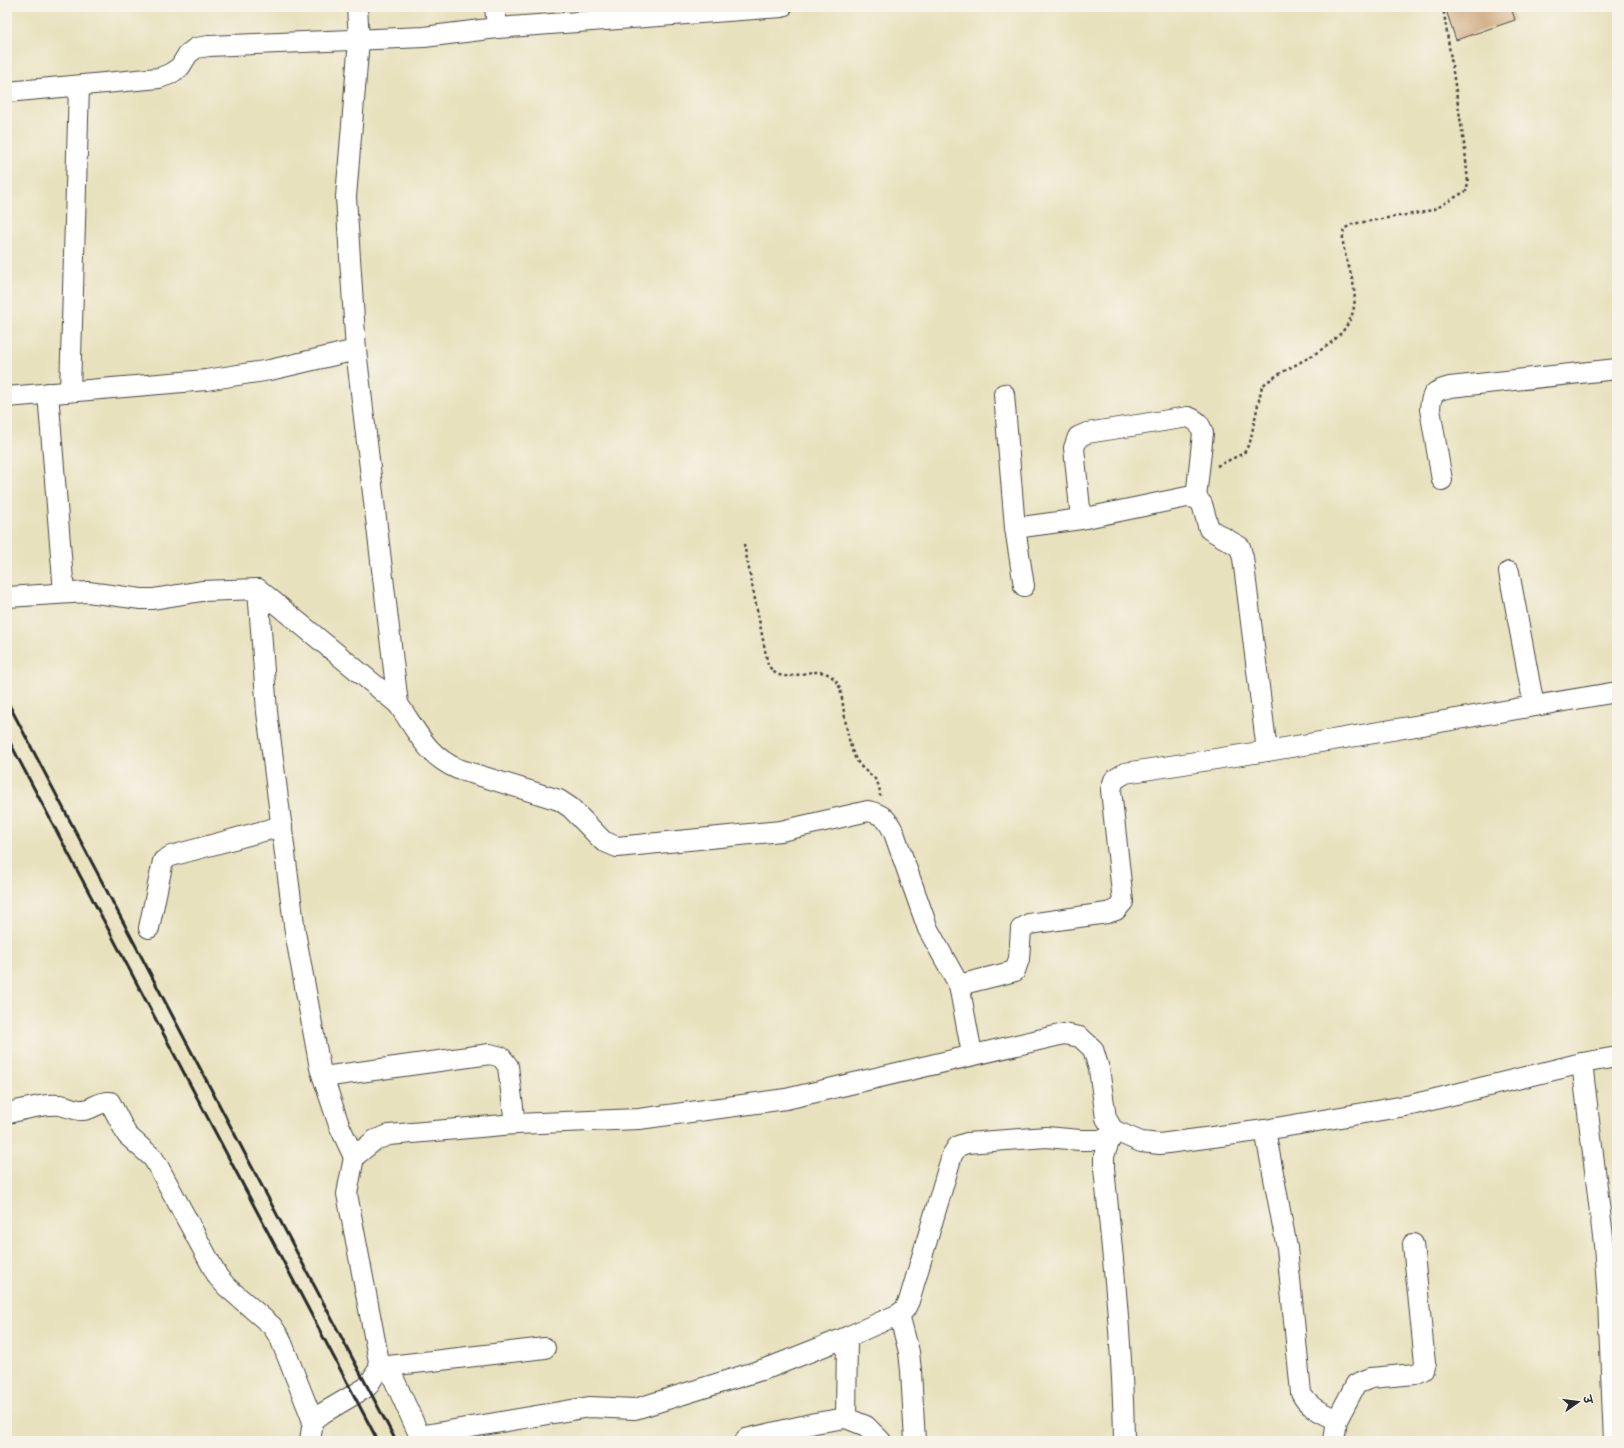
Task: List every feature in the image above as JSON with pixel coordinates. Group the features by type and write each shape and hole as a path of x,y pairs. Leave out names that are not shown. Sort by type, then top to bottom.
{"street":[{"path":"357,7 359,40 346,197 356,350 398,704"},
{"path":"495,7 497,28"},
{"path":"7,92 159,78 170,74 180,67 188,54 196,48 202,47 424,36 497,28 782,7"},
{"path":"70,392 80,86"},
{"path":"7,397 206,380 270,370 356,350"},
{"path":"1442,480 1430,410 1431,399 1436,391 1450,387 1617,369"},
{"path":"48,394 64,593"},
{"path":"1004,394 1015,528 1024,586"},
{"path":"1081,519 1074,448 1078,437 1087,433 1188,417 1195,420 1200,425 1203,433 1196,498"},
{"path":"1015,528 1081,519 1187,497 1196,498 1202,504 1209,529 1240,547 1243,558 1268,752"},
{"path":"1509,572 1534,706"},
{"path":"258,589 267,712 295,932 323,1077 339,1125 354,1157 347,1194 384,1366 421,1438 589,1407 635,1408 771,1367 848,1337 899,1314 905,1309 909,1301 952,1155 958,1146 967,1143 1046,1137 1080,1140 1111,1135 1141,1142 1160,1144 1265,1130 1411,1105 1582,1063 1617,1057"},
{"path":"7,597 88,592 153,599 202,591 258,589 398,704 431,752 443,763 559,800 571,808 603,841 617,847 781,831 868,811 880,814 888,821 894,833 928,929 959,985 972,1054"},
{"path":"959,985 1015,971 1019,959 1021,929 1029,924 1107,913 1116,910 1123,902 1123,891 1111,802 1111,790 1114,780 1125,773 1268,752 1617,692"},
{"path":"149,928 163,861 171,856 282,826"},
{"path":"354,1157 375,1140 389,1135 515,1124 639,1119 786,1099 972,1054 1064,1034 1080,1037 1092,1049 1099,1069 1106,1118 1111,1135 1104,1156 1104,1168 1115,1280 1123,1390 1124,1441"},
{"path":"323,1077 490,1054 501,1057 508,1066 515,1124"},
{"path":"1582,1063 1608,1300 1614,1441"},
{"path":"7,1113 51,1105 60,1105 81,1110 88,1110 102,1101 110,1102 127,1135 153,1158 218,1277 227,1287 272,1326 280,1338 312,1421 310,1441"},
{"path":"1265,1130 1287,1248 1301,1393 1304,1401 1337,1420"},
{"path":"1334,1441 1337,1420 1356,1384 1371,1378 1415,1374 1423,1370 1425,1363 1413,1244"},
{"path":"899,1314 909,1352 912,1371 914,1441"},
{"path":"846,1418 848,1337"},
{"path":"312,1421 367,1387 384,1366 545,1348"},
{"path":"746,1439 815,1423 846,1418 866,1426 881,1441"}],"path":[{"path":"1198,474 1244,453 1250,442 1262,386 1330,345 1340,336 1353,311 1356,301 1342,238 1344,229 1352,224 1435,208 1466,192 1468,183 1465,150 1443,7"},
{"path":"744,544 768,665 774,673 782,675 821,672 831,674 836,680 840,688 853,752 857,762 873,775 878,783 880,814"}],"building":[{"path":"1445,7 1511,7 1515,20 1456,40"}],"railway":[{"path":"7,701 396,1441"},
{"path":"7,737 378,1441"}]}
